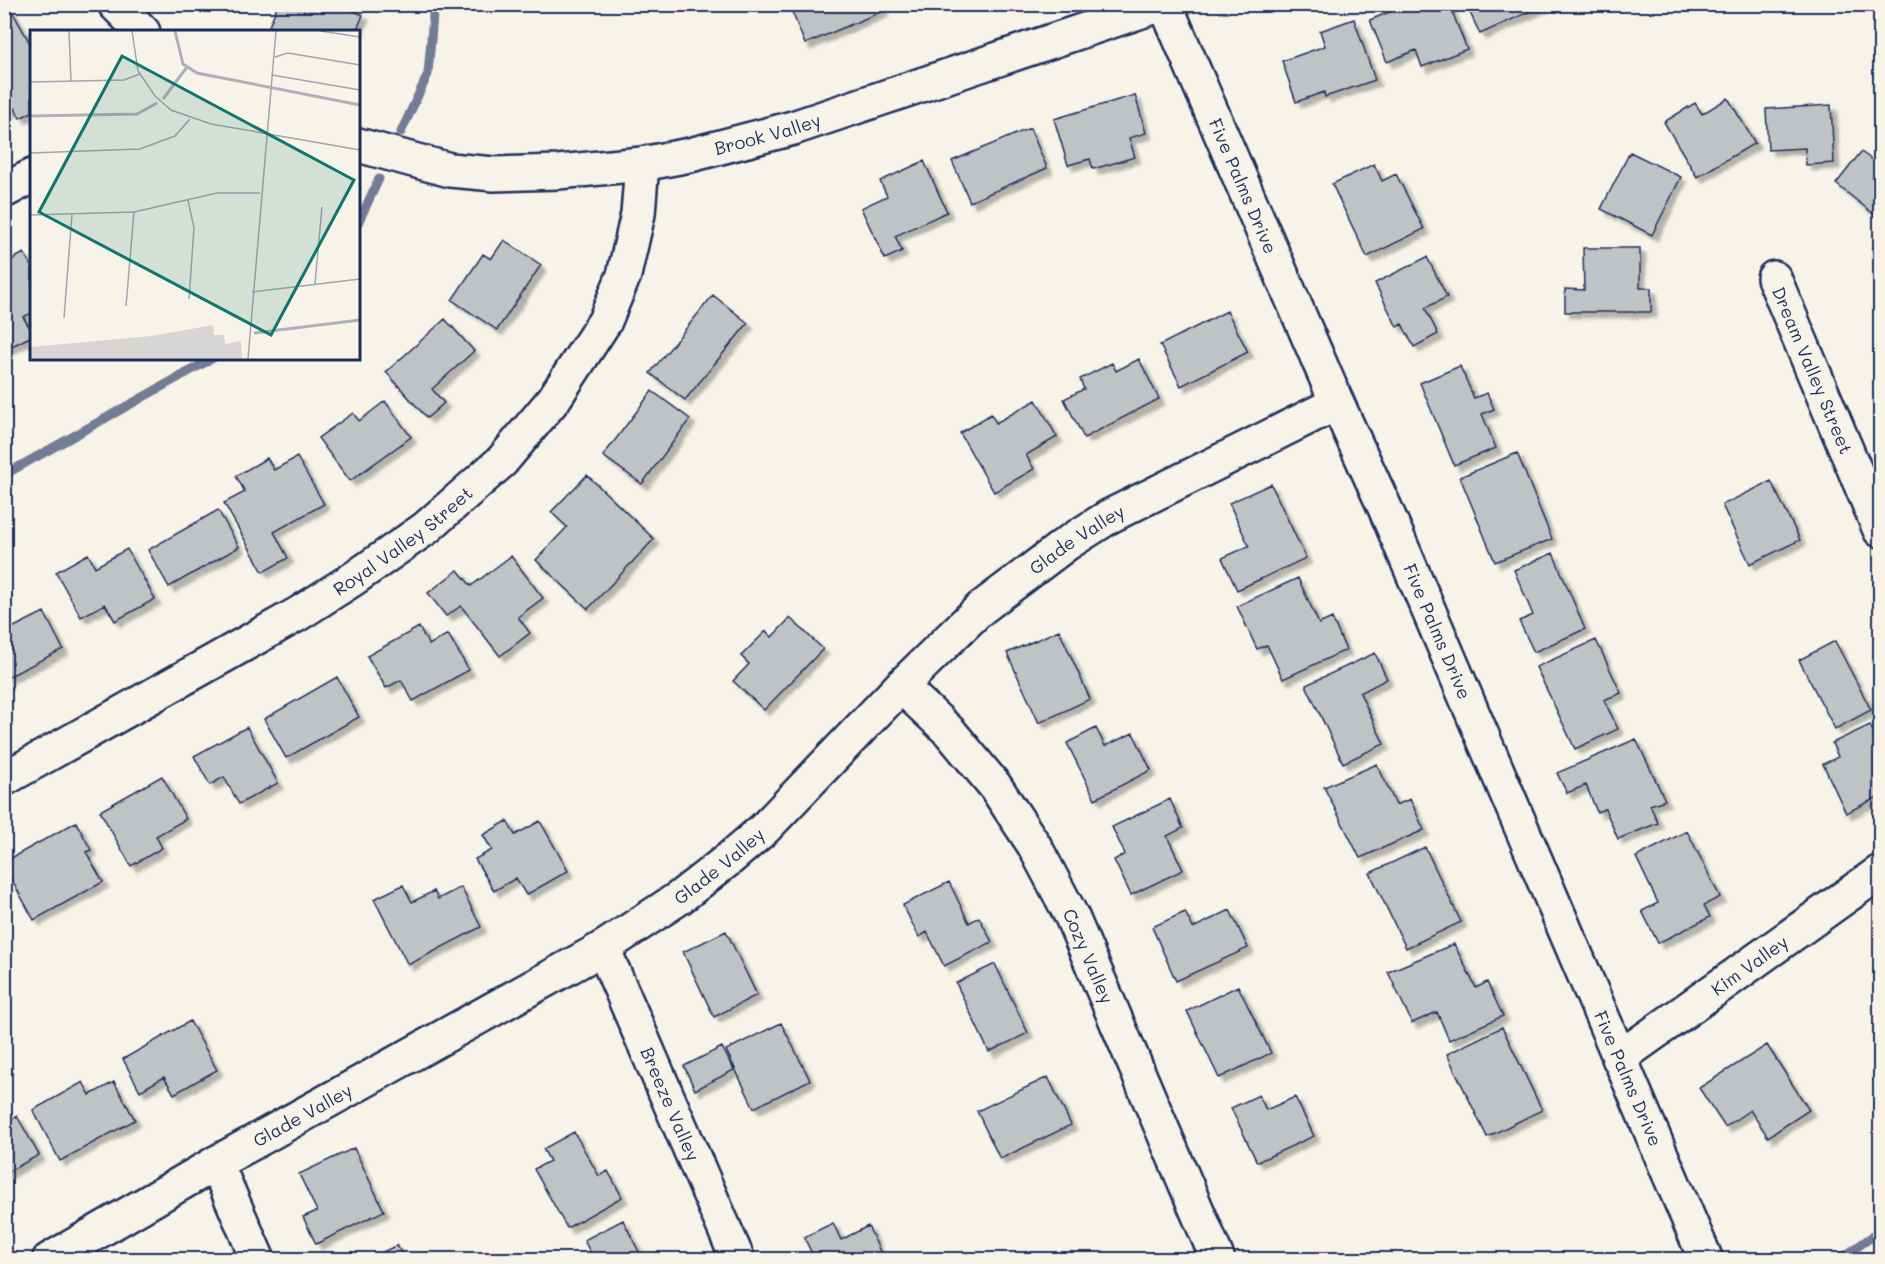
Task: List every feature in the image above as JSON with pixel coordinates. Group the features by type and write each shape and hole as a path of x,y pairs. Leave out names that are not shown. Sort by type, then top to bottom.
{"street":[{"path":"115,4 141,30"},
{"name":"Brook Valley","path":"360,146 450,170 494,174 558,172 642,164 690,156 793,128 1163,4"},
{"name":"Five Palms Drive","path":"1163,4 1385,508 1706,1260"},
{"name":"Royal Valley Street","path":"4,778 307,609 426,528 502,460 554,399 605,321 624,275 629,254 638,214 642,164"},
{"path":"4,191 30,177"},
{"name":"Dream Valley Street","path":"1774,278 1881,530"},
{"name":"Glade Valley","path":"49,1260 216,1163 603,948 679,898 755,837 901,686 980,609 1066,544 1110,516 1337,403"},
{"name":"Cozy Valley","path":"901,686 950,732 995,786 1034,844 1072,917 1218,1260"},
{"name":"Kim Valley","path":"1619,1058 1881,872"},
{"name":"Breeze Valley","path":"603,948 738,1260"},
{"path":"216,1163 258,1260"}],"building":[{"path":"278,4 338,4 363,15 357,30 278,30 269,26"},
{"path":"789,4 880,4 883,11 805,44"},
{"path":"1409,4 1449,4 1467,49 1422,67 1416,50 1387,62 1370,20"},
{"path":"1466,4 1546,4 1480,34"},
{"path":"11,9 30,43 30,113 20,118 15,108 4,114 4,13"},
{"path":"1354,19 1375,80 1325,97 1324,92 1296,102 1282,61 1325,46 1320,31"},
{"path":"1135,95 1146,133 1129,138 1135,157 1093,169 1090,159 1068,165 1054,119"},
{"path":"1728,98 1755,143 1697,177 1664,122 1695,103 1702,114"},
{"path":"1831,105 1834,163 1806,165 1805,148 1768,150 1766,109"},
{"path":"1030,128 1047,168 970,202 952,161"},
{"path":"1880,147 1880,219 1836,184 1861,152 1871,159"},
{"path":"1630,152 1681,177 1652,235 1601,209"},
{"path":"924,161 947,212 895,236 902,251 885,259 861,208 887,196 880,181"},
{"path":"1374,164 1382,181 1396,174 1424,229 1367,257 1332,184"},
{"path":"504,240 541,265 497,330 452,300 483,254 491,259"},
{"path":"1880,246 1880,272 1873,248"},
{"path":"1583,248 1640,248 1640,288 1651,288 1651,312 1565,312 1565,289 1584,290"},
{"path":"24,253 30,263 30,314 23,317 30,328 30,337 4,350 4,264"},
{"path":"1427,257 1447,297 1425,308 1438,334 1414,347 1402,324 1397,327 1375,283"},
{"path":"713,295 748,323 685,400 650,373"},
{"path":"1227,311 1248,352 1181,386 1160,345"},
{"path":"445,319 474,351 432,389 444,403 427,418 386,372"},
{"path":"1139,359 1159,399 1084,438 1064,399 1084,389 1080,379 1112,363 1116,371"},
{"path":"1460,366 1474,398 1487,393 1494,409 1482,414 1496,448 1454,465 1420,383"},
{"path":"652,391 690,419 642,484 603,456"},
{"path":"1036,400 1057,437 1026,455 1034,469 994,492 960,433 991,414 996,423"},
{"path":"385,401 411,437 350,481 318,438 353,413 359,421"},
{"path":"1517,453 1552,539 1495,562 1460,477"},
{"path":"297,457 324,504 274,532 288,558 263,572 224,503 245,492 236,476 267,458 274,470"},
{"path":"587,475 654,539 588,609 536,560 567,527 551,512"},
{"path":"1771,481 1800,540 1750,564 1722,505"},
{"path":"1271,484 1306,558 1237,590 1222,558 1249,546 1229,503"},
{"path":"218,510 239,547 169,587 148,550"},
{"path":"127,549 155,599 115,621 105,604 81,617 56,572 88,554 95,567"},
{"path":"1553,553 1585,629 1534,652 1519,621 1533,615 1514,570"},
{"path":"511,556 543,598 518,617 530,633 500,656 461,606 446,616 428,593 458,570 471,586"},
{"path":"1298,578 1319,624 1332,618 1346,650 1283,679 1267,645 1257,649 1237,606"},
{"path":"44,612 63,649 4,679 4,632"},
{"path":"790,618 823,649 764,710 733,681 749,664 741,656 766,631 772,637"},
{"path":"419,627 429,645 448,634 469,670 413,701 401,680 386,688 367,656"},
{"path":"1059,630 1090,699 1039,723 1007,653"},
{"path":"1596,640 1621,693 1604,700 1618,729 1575,749 1536,667"},
{"path":"1835,641 1871,710 1835,729 1799,660"},
{"path":"1375,653 1387,679 1360,693 1384,744 1343,763 1306,685"},
{"path":"337,677 359,717 286,758 264,719"},
{"path":"1870,725 1880,746 1880,796 1846,813 1823,764 1838,757 1832,743"},
{"path":"247,727 278,783 239,804 224,777 210,785 194,756"},
{"path":"1096,728 1105,746 1133,733 1151,770 1095,799 1067,743"},
{"path":"1636,739 1665,800 1650,805 1658,823 1618,839 1605,809 1597,812 1586,785 1567,793 1557,773"},
{"path":"1377,764 1396,805 1410,799 1424,830 1360,858 1324,787"},
{"path":"162,776 186,819 156,836 162,848 131,866 100,811"},
{"path":"1170,799 1183,828 1167,836 1183,870 1131,895 1114,860 1125,854 1112,827"},
{"path":"507,821 515,835 540,821 568,871 526,895 516,878 494,891 475,859 492,850 483,835"},
{"path":"76,822 91,850 86,852 103,882 34,920 4,866 4,862"},
{"path":"1687,831 1720,897 1704,905 1710,917 1658,943 1642,911 1658,903 1636,857"},
{"path":"1425,847 1461,922 1406,948 1370,873"},
{"path":"949,882 969,923 979,917 992,942 944,966 927,932 919,937 903,905"},
{"path":"403,885 412,902 434,891 438,899 461,887 481,927 408,965 374,899"},
{"path":"1230,910 1248,948 1176,981 1152,927 1185,912 1193,928"},
{"path":"726,931 757,995 714,1017 683,952"},
{"path":"1454,944 1476,988 1487,982 1503,1016 1449,1040 1437,1012 1412,1023 1388,972"},
{"path":"995,964 1028,1033 989,1052 956,983"},
{"path":"1238,986 1271,1053 1219,1078 1187,1011"},
{"path":"190,1021 217,1070 174,1094 164,1077 140,1091 123,1059"},
{"path":"781,1023 810,1080 754,1108 726,1050"},
{"path":"1502,1027 1542,1110 1487,1137 1447,1054"},
{"path":"1767,1045 1809,1110 1768,1137 1750,1110 1725,1127 1699,1088"},
{"path":"722,1047 734,1070 695,1090 684,1066"},
{"path":"1048,1077 1071,1125 1000,1159 977,1111"},
{"path":"83,1082 90,1095 114,1082 135,1120 60,1161 33,1110"},
{"path":"1259,1095 1266,1110 1295,1097 1314,1136 1257,1162 1231,1108"},
{"path":"17,1116 39,1155 4,1174 4,1123"},
{"path":"574,1132 599,1176 608,1171 622,1197 567,1228 534,1169 550,1161 543,1149"},
{"path":"354,1148 384,1211 316,1244 303,1217 317,1211 299,1174"},
{"path":"623,1220 643,1260 594,1260 584,1240"},
{"path":"833,1223 841,1240 868,1226 884,1260 815,1260 804,1237"},
{"path":"397,1245 405,1260 367,1260"}],"waterway":[{"path":"401,132 428,74 434,4"},
{"path":"360,219 379,179"},
{"path":"4,475 209,360"},
{"path":"1839,1260 1880,1231"}]}
